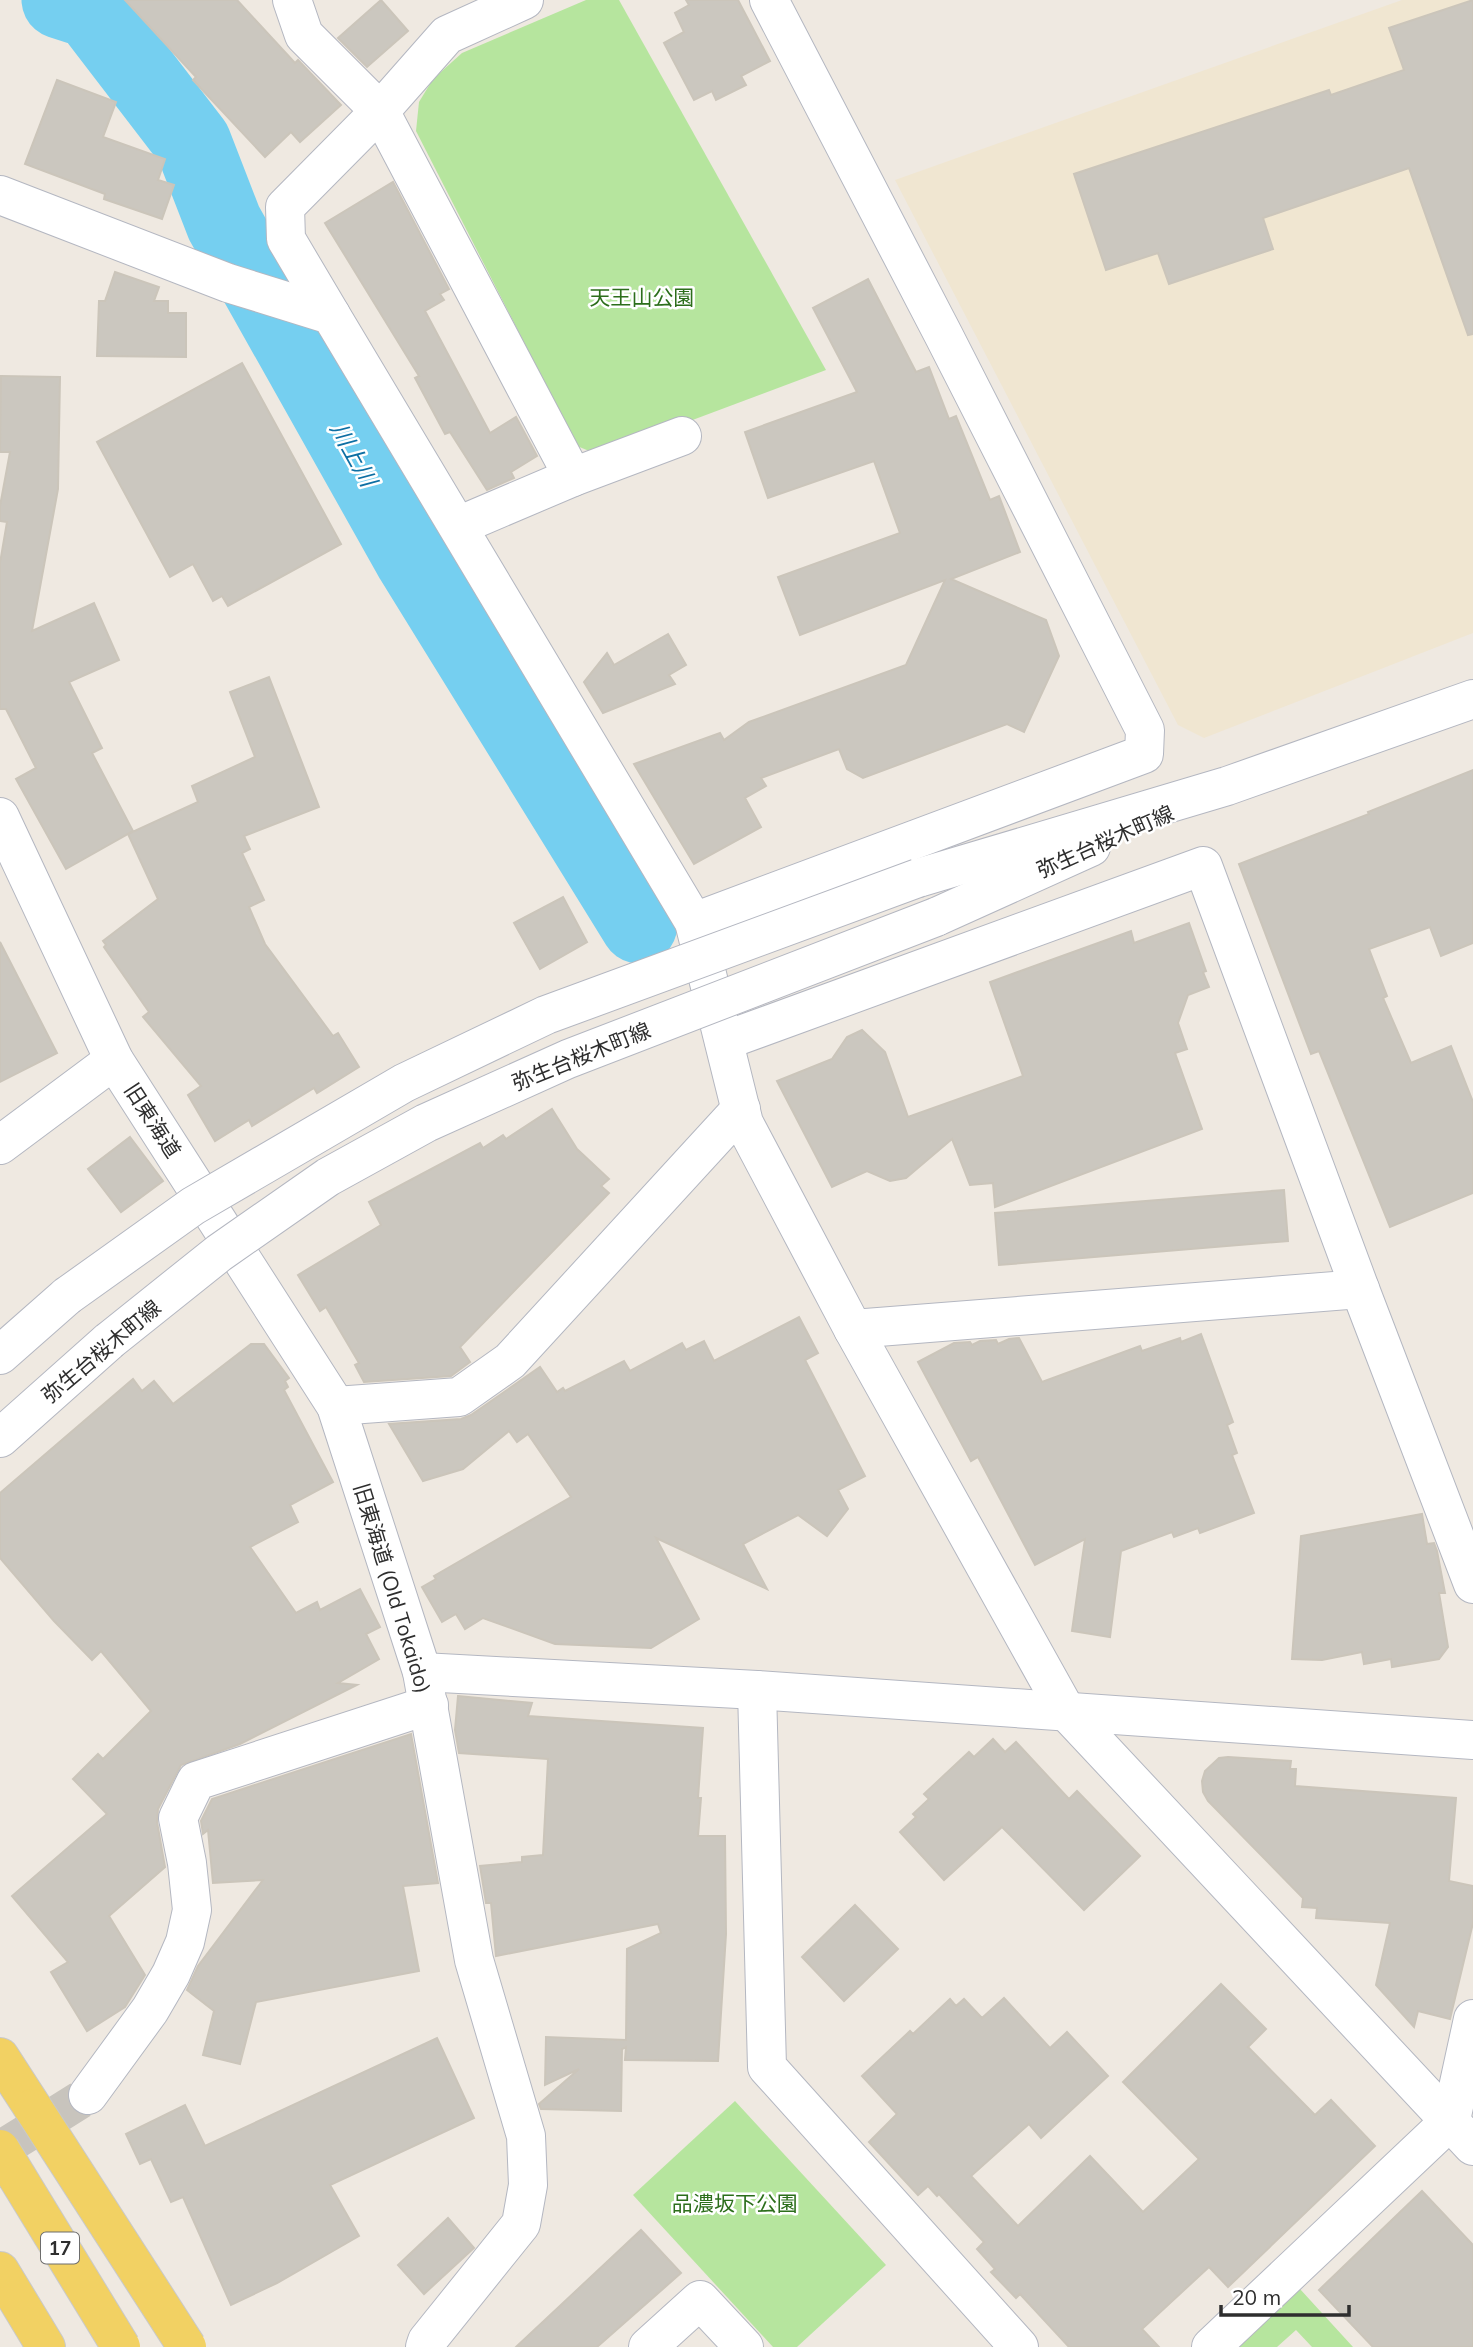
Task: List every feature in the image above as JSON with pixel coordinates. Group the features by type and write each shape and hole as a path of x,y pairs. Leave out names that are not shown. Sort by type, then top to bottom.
{"main road":[{"path":"0,2057 187,2347"},
{"name":"17","path":"0,2148 121,2347"},
{"path":"0,2271 46,2347"}],"street":[{"path":"292,0 304,35 380,111 573,477"},
{"path":"524,0 447,34 380,111 285,207 286,239 321,311 458,526 694,922 744,1123 853,1329 1066,1711 1462,2133"},
{"path":"694,922 1144,754 1145,730 769,0"},
{"path":"0,195 228,283 321,311"},
{"path":"458,526 573,477 681,436"},
{"name":"弥生台桜木町線","path":"0,1355 68,1296 193,1206 404,1083 546,1015 918,878 1227,786 1473,699"},
{"name":"弥生台桜木町線","path":"0,1438 109,1341 219,1253 317,1185 426,1123 568,1059 936,917 1227,786"},
{"name":"旧東海道","path":"0,817 114,1060 336,1406"},
{"path":"724,1041 1203,866 1473,1584"},
{"path":"211,1212 283,1163 386,1103 521,1038 706,967"},
{"path":"0,1145 114,1060"},
{"path":"336,1406 459,1397 510,1361 741,1109"},
{"path":"853,1329 1360,1289"},
{"name":"旧東海道 (Old Tokaido)","path":"336,1406 425,1688 474,1960 526,2136 527,2185 520,2224 425,2347"},
{"path":"88,2095 150,2010 171,1975 185,1942 192,1910 187,1863 178,1818 196,1781 425,1688 757,1690 1473,1740"},
{"path":"757,1690 767,2067 1019,2347"},
{"path":"1210,2347 1462,2133 1473,2019"},
{"path":"648,2347 700,2300 744,2347"}],"shaded area":[{"path":"1402,0 1473,0 1473,633 1204,738 1178,725 895,180"}],"green space":[{"name":"天王山公園","path":"586,0 619,0 826,370 599,455 577,446 416,131 419,102 433,79 462,53"},
{"name":"品濃坂下公園","path":"735,2101 886,2265 797,2347 773,2347 633,2195"},
{"path":"1300,2289 1353,2347 1312,2347 1296,2330 1277,2347 1239,2347"}],"building":[{"path":"125,0 237,0 295,63 298,60 341,105 300,142 291,132 265,157 193,80 196,77"},
{"path":"381,0 408,31 367,67 338,38"},
{"path":"686,0 738,0 770,61 741,76 746,85 716,100 712,91 694,100 664,43 684,32 675,13 689,5"},
{"path":"1473,0 1473,334 1468,335 1409,168 1263,218 1273,249 1169,284 1158,253 1106,270 1074,174 1329,90 1331,95 1404,70 1389,28"},
{"path":"57,80 116,102 103,137 165,159 158,180 174,185 162,219 104,199 105,194 25,164"},
{"path":"393,182 449,289 440,294 444,300 425,311 490,433 516,417 537,456 511,472 514,478 487,490 450,432 445,434 415,378 419,376 325,223"},
{"path":"115,272 159,287 154,301 168,301 168,313 186,313 186,357 97,356 99,301 105,301"},
{"path":"868,279 916,372 929,367 949,419 956,416 990,500 999,496 1020,552 951,579 1046,620 1059,656 1024,732 1007,724 863,778 847,769 839,749 761,778 766,786 745,798 761,827 694,864 634,764 720,733 724,740 749,722 906,665 945,580 800,635 778,577 900,533 874,461 768,498 745,432 857,392 813,308"},
{"path":"242,363 341,544 228,606 222,596 213,601 193,564 170,577 97,442"},
{"path":"1,376 60,377 58,489 32,631 94,603 119,660 69,682 102,748 92,753 133,831 66,869 16,779 36,768 6,709 0,709 0,563 7,522 0,521 0,506 10,452 0,452"},
{"path":"668,634 686,665 669,675 675,684 603,713 584,682 607,653 614,665"},
{"path":"269,677 319,807 244,836 250,849 242,853 264,900 249,907 265,944 333,1036 338,1033 359,1067 317,1093 314,1088 252,1126 249,1120 215,1141 188,1095 201,1086 143,1017 149,1012 104,947 106,945 103,941 158,899 128,834 198,802 192,786 255,757 230,692"},
{"path":"1473,770 1473,943 1441,956 1430,927 1369,949 1387,996 1383,998 1411,1063 1451,1046 1473,1102 1473,1193 1390,1227 1319,1051 1311,1054 1239,864"},
{"path":"563,897 587,942 540,969 514,923"},
{"path":"1189,923 1209,987 1188,995 1178,1023 1187,1049 1175,1053 1202,1129 995,1207 993,1183 970,1185 952,1139 906,1178 890,1181 867,1171 832,1187 777,1081 832,1059 847,1037 862,1030 885,1052 908,1117 1023,1076 990,982 1131,931 1134,943"},
{"path":"0,942 57,1053 0,1082"},
{"path":"552,1109 577,1149 609,1179 601,1186 609,1193 460,1347 470,1362 451,1376 364,1382 355,1365 359,1363 326,1307 320,1311 298,1275 381,1225 369,1202 480,1143 483,1148 503,1135 506,1139"},
{"path":"130,1137 163,1181 121,1212 88,1169"},
{"path":"1284,1190 1288,1241 999,1265 995,1213"},
{"path":"799,1317 818,1353 805,1360 865,1476 838,1490 848,1509 827,1536 798,1515 743,1544 767,1589 656,1538 699,1619 651,1648 555,1644 483,1618 465,1629 456,1614 442,1622 422,1587 436,1579 434,1576 571,1497 528,1434 517,1442 509,1431 463,1469 423,1481 389,1424 461,1419 471,1415 540,1367 557,1392 563,1388 565,1391 624,1361 630,1371 682,1343 686,1350 704,1341 714,1361"},
{"path":"1201,1334 1233,1422 1227,1425 1237,1453 1232,1455 1254,1513 1200,1533 1198,1528 1174,1537 1172,1532 1121,1551 1110,1637 1072,1631 1085,1539 1035,1565 978,1457 971,1461 918,1362 954,1343 970,1342 972,1345 980,1341 996,1340 998,1344 1019,1338 1042,1382 1140,1346 1142,1351 1180,1338 1181,1342"},
{"path":"251,1344 264,1344 289,1378 285,1381 288,1387 284,1390 333,1482 290,1505 298,1522 250,1547 296,1613 317,1602 320,1610 360,1589 380,1627 366,1634 379,1659 338,1683 357,1685 240,1744 181,1765 158,1809 157,1822 165,1867 109,1916 145,1975 125,2007 87,2031 51,1972 68,1962 12,1896 107,1814 73,1779 98,1754 103,1759 151,1711 101,1651 92,1660 0,1558 0,1493 133,1379 142,1391 154,1381 173,1404"},
{"path":"1422,1514 1427,1544 1434,1543 1437,1551 1445,1593 1439,1593 1448,1647 1439,1659 1392,1667 1391,1659 1364,1664 1362,1652 1322,1660 1292,1659 1301,1536"},
{"path":"458,1696 532,1703 528,1716 703,1728 698,1836 725,1836 726,1934 718,2061 625,2060 626,2047 622,2049 621,2111 541,2109 539,2104 579,2069 545,2085 546,2037 626,2040 627,1949 661,1933 658,1924 496,1956 491,1903 486,1903 480,1866 522,1862 522,1857 543,1855 548,1759 459,1753 455,1730"},
{"path":"411,1734 438,1883 403,1886 419,1971 256,2002 240,2064 203,2055 214,2011 187,1990 198,1966 263,1880 213,1883 208,1830 203,1834 201,1821 212,1799"},
{"path":"993,1739 1005,1752 1016,1742 1069,1799 1077,1791 1140,1856 1084,1910 1002,1827 944,1880 900,1832 916,1817 913,1814 929,1799 924,1794 969,1752 974,1757"},
{"path":"1219,1758 1291,1761 1290,1769 1296,1769 1295,1786 1456,1798 1449,1881 1473,1886 1473,1923 1450,2019 1418,2011 1414,2027 1376,1985 1390,1923 1316,1918 1317,1908 1302,1907 1303,1898 1208,1801 1203,1792 1205,1771"},
{"path":"855,1905 898,1949 844,2001 802,1957"},
{"path":"1221,1984 1266,2029 1248,2047 1315,2115 1331,2100 1375,2146 1228,2287 1209,2267 1142,2329 1159,2347 1069,2347 1020,2294 1016,2298 991,2272 995,2269 977,2249 984,2242 939,2194 937,2196 928,2186 918,2195 869,2142 897,2114 862,2076 910,2031 913,2034 950,1999 956,2006 964,1999 982,2018 1004,1998 1050,2048 1067,2032 1108,2076 1041,2138 1029,2124 971,2176 1018,2226 1090,2156 1143,2212 1199,2159 1123,2082"},
{"path":"437,2038 474,2118 330,2185 359,2236 277,2283 231,2305 183,2197 171,2202 151,2159 140,2164 126,2134 185,2105 205,2146"},
{"path":"1422,2191 1473,2245 1473,2347 1373,2347 1319,2290"},
{"path":"448,2218 474,2248 424,2294 398,2265"},
{"path":"641,2230 681,2273 597,2347 516,2347"}],"waterway":[{"name":"川上川","path":"60,0 91,10 193,143 224,223 413,559 639,925"}],"tunnel":[{"path":"0,2150 88,2095"}]}
